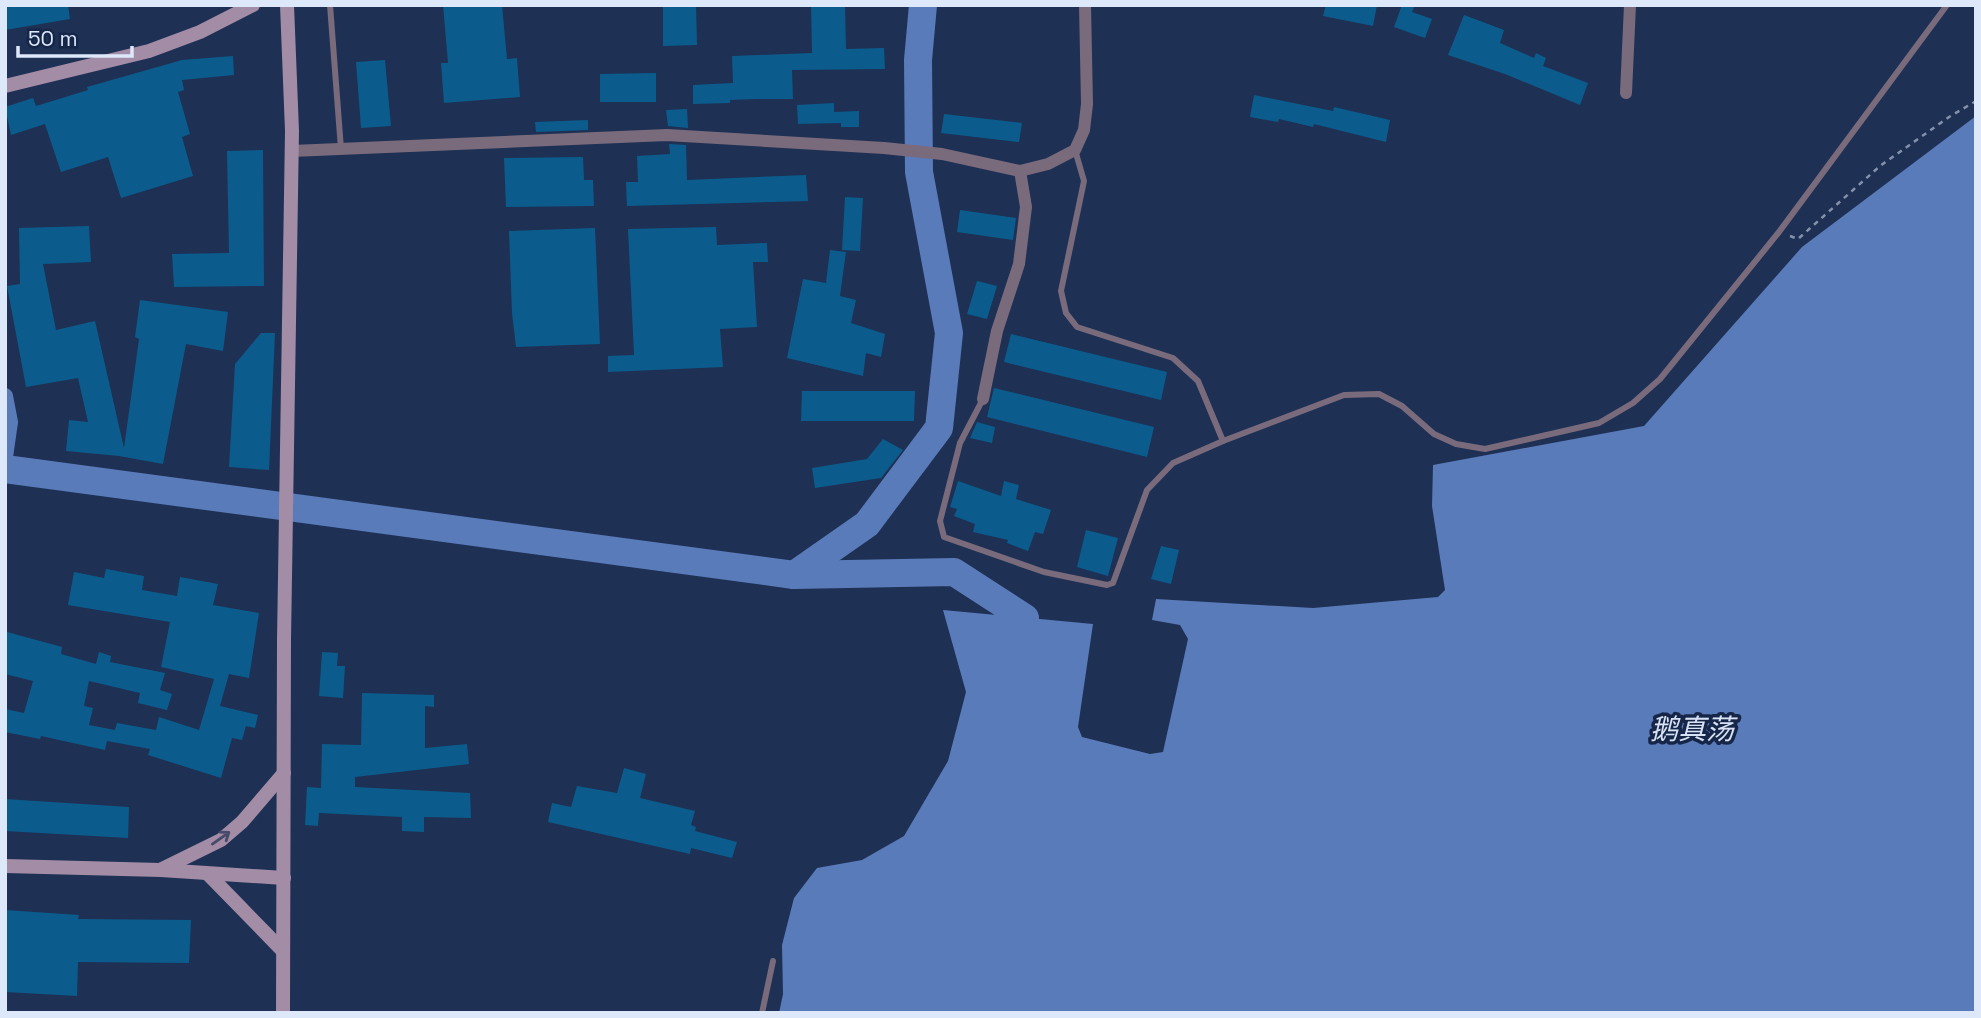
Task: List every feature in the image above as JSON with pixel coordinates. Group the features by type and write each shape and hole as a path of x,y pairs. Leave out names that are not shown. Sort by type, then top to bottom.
{"main road":[{"path":"5,86 149,51 200,32 253,5"},
{"path":"283,1013 284,640 292,151 287,5"},
{"path":"161,870 220,840 242,822 284,773"},
{"path":"5,866 161,870 284,878"},
{"path":"208,874 284,951"}],"street":[{"path":"292,151 667,135 942,153 1020,171 1048,164 1075,150 1084,130 1087,104 1085,5"},
{"path":"1626,93 1630,5"},
{"path":"983,399 997,331 1019,264 1026,207 1020,171"}],"lane":[{"path":"330,5 341,149"},
{"path":"983,399 960,443 940,521 944,537 1044,572 1107,585 1113,583 1146,490 1173,463 1345,395 1379,394 1402,406 1434,434 1456,444 1485,449 1599,424 1633,403 1660,379 1779,232 1947,5"},
{"path":"1075,150 1084,181 1061,291 1066,313 1077,327 1173,358 1198,381 1223,441"},
{"path":"762,1013 773,961"}],"path":[{"path":"1779,232 1798,239 1880,166 1976,101"}],"water":[{"name":"鹅真荡","path":"1976,116 1976,1013 779,1013 783,994 782,945 794,898 817,868 862,860 904,836 948,761 966,692 943,610 1093,624 1078,727 1082,737 1150,754 1163,752 1188,639 1180,625 1152,620 1156,599 1313,608 1438,597 1445,590 1432,506 1433,465 1644,426 1802,247"}],"building":[{"path":"5,5 68,5 70,19 5,30"},
{"path":"443,5 502,5 507,59 517,58 520,97 444,103 441,63 448,63"},
{"path":"663,5 696,5 697,45 663,46"},
{"path":"811,5 845,5 846,49 884,48 885,69 792,70 793,99 730,100 730,103 693,104 693,85 733,83 732,56 812,53"},
{"path":"1326,5 1377,5 1373,26 1323,16"},
{"path":"1402,5 1415,5 1412,12 1432,19 1425,38 1394,27"},
{"path":"1464,15 1504,30 1500,43 1534,58 1536,53 1546,58 1543,66 1588,83 1580,105 1505,74 1448,55"},
{"path":"233,56 234,75 182,80 184,90 178,92 190,134 182,137 193,176 121,198 108,157 61,172 45,124 11,135 5,107 33,98 36,106 88,90 87,87 182,60"},
{"path":"385,60 391,126 361,128 356,62"},
{"path":"656,73 656,102 600,102 600,74"},
{"path":"1254,95 1333,111 1334,107 1390,120 1386,142 1314,124 1313,127 1279,119 1278,122 1250,117"},
{"path":"834,103 834,112 859,111 859,127 841,127 841,123 798,124 797,105"},
{"path":"687,109 688,128 668,126 666,110"},
{"path":"944,114 1022,123 1019,142 941,133"},
{"path":"588,120 588,130 536,132 535,122"},
{"path":"669,144 686,145 687,180 806,175 808,201 627,206 626,182 638,182 637,156 670,154"},
{"path":"263,150 264,286 174,287 172,254 229,253 227,151"},
{"path":"583,157 584,180 593,180 594,206 506,207 504,158"},
{"path":"845,197 863,198 860,251 842,250"},
{"path":"960,210 1016,218 1013,240 957,232"},
{"path":"89,226 91,262 43,264 56,330 95,321 124,448 139,339 135,337 140,300 228,312 223,351 186,344 163,464 66,451 69,420 88,422 78,378 26,387 7,286 20,284 19,228"},
{"path":"716,227 717,245 767,243 768,262 753,262 757,327 720,329 723,367 608,372 608,356 634,355 628,229"},
{"path":"595,228 600,344 516,347 509,231"},
{"path":"830,250 846,252 840,296 856,300 851,323 885,334 881,357 866,353 863,376 787,358 803,279 826,283"},
{"path":"977,281 997,286 987,319 967,314"},
{"path":"261,333 275,333 269,470 229,467 235,364"},
{"path":"1011,334 1167,372 1161,400 1004,362"},
{"path":"994,388 1154,427 1147,457 987,417"},
{"path":"802,391 915,391 914,421 801,421"},
{"path":"977,422 995,427 992,443 970,438"},
{"path":"883,439 903,450 881,478 815,488 812,468 867,459"},
{"path":"958,481 1001,496 1004,481 1019,485 1016,499 1051,510 1043,534 1035,532 1028,551 1007,543 1008,540 973,532 975,524 954,516 957,509 950,507"},
{"path":"1086,530 1118,538 1108,576 1077,567"},
{"path":"1161,546 1179,550 1171,584 1151,579"},
{"path":"106,569 144,576 142,590 177,596 180,577 218,584 213,605 259,613 249,678 229,674 220,706 258,715 255,728 246,726 242,740 232,738 221,778 148,755 150,749 107,741 105,750 41,736 40,739 5,732 5,709 24,713 33,681 5,674 7,632 62,647 61,654 96,664 99,652 111,656 110,662 165,673 160,690 172,694 167,710 138,703 140,693 89,681 84,706 93,708 89,725 115,730 117,723 156,730 159,717 199,730 214,679 161,667 170,622 68,605 74,572 104,578"},
{"path":"322,652 338,653 337,666 345,666 343,698 319,696"},
{"path":"362,693 434,695 434,707 425,706 425,748 467,744 469,764 355,777 355,787 470,793 471,818 424,817 424,832 402,831 402,817 319,813 318,826 305,825 307,787 321,788 322,744 361,745"},
{"path":"624,768 646,774 640,798 695,811 691,825 696,827 695,831 737,842 732,858 691,848 690,854 548,822 552,803 571,807 577,786 617,793"},
{"path":"5,799 129,807 128,838 5,831"},
{"path":"5,910 79,915 78,919 191,920 189,963 78,962 77,996 5,992"}],"waterway":[{"path":"794,575 867,524 939,428 949,333 919,172 918,60 923,5"},
{"path":"5,396 10,422 5,457"},
{"path":"5,469 794,575 954,572 1025,618"}]}
